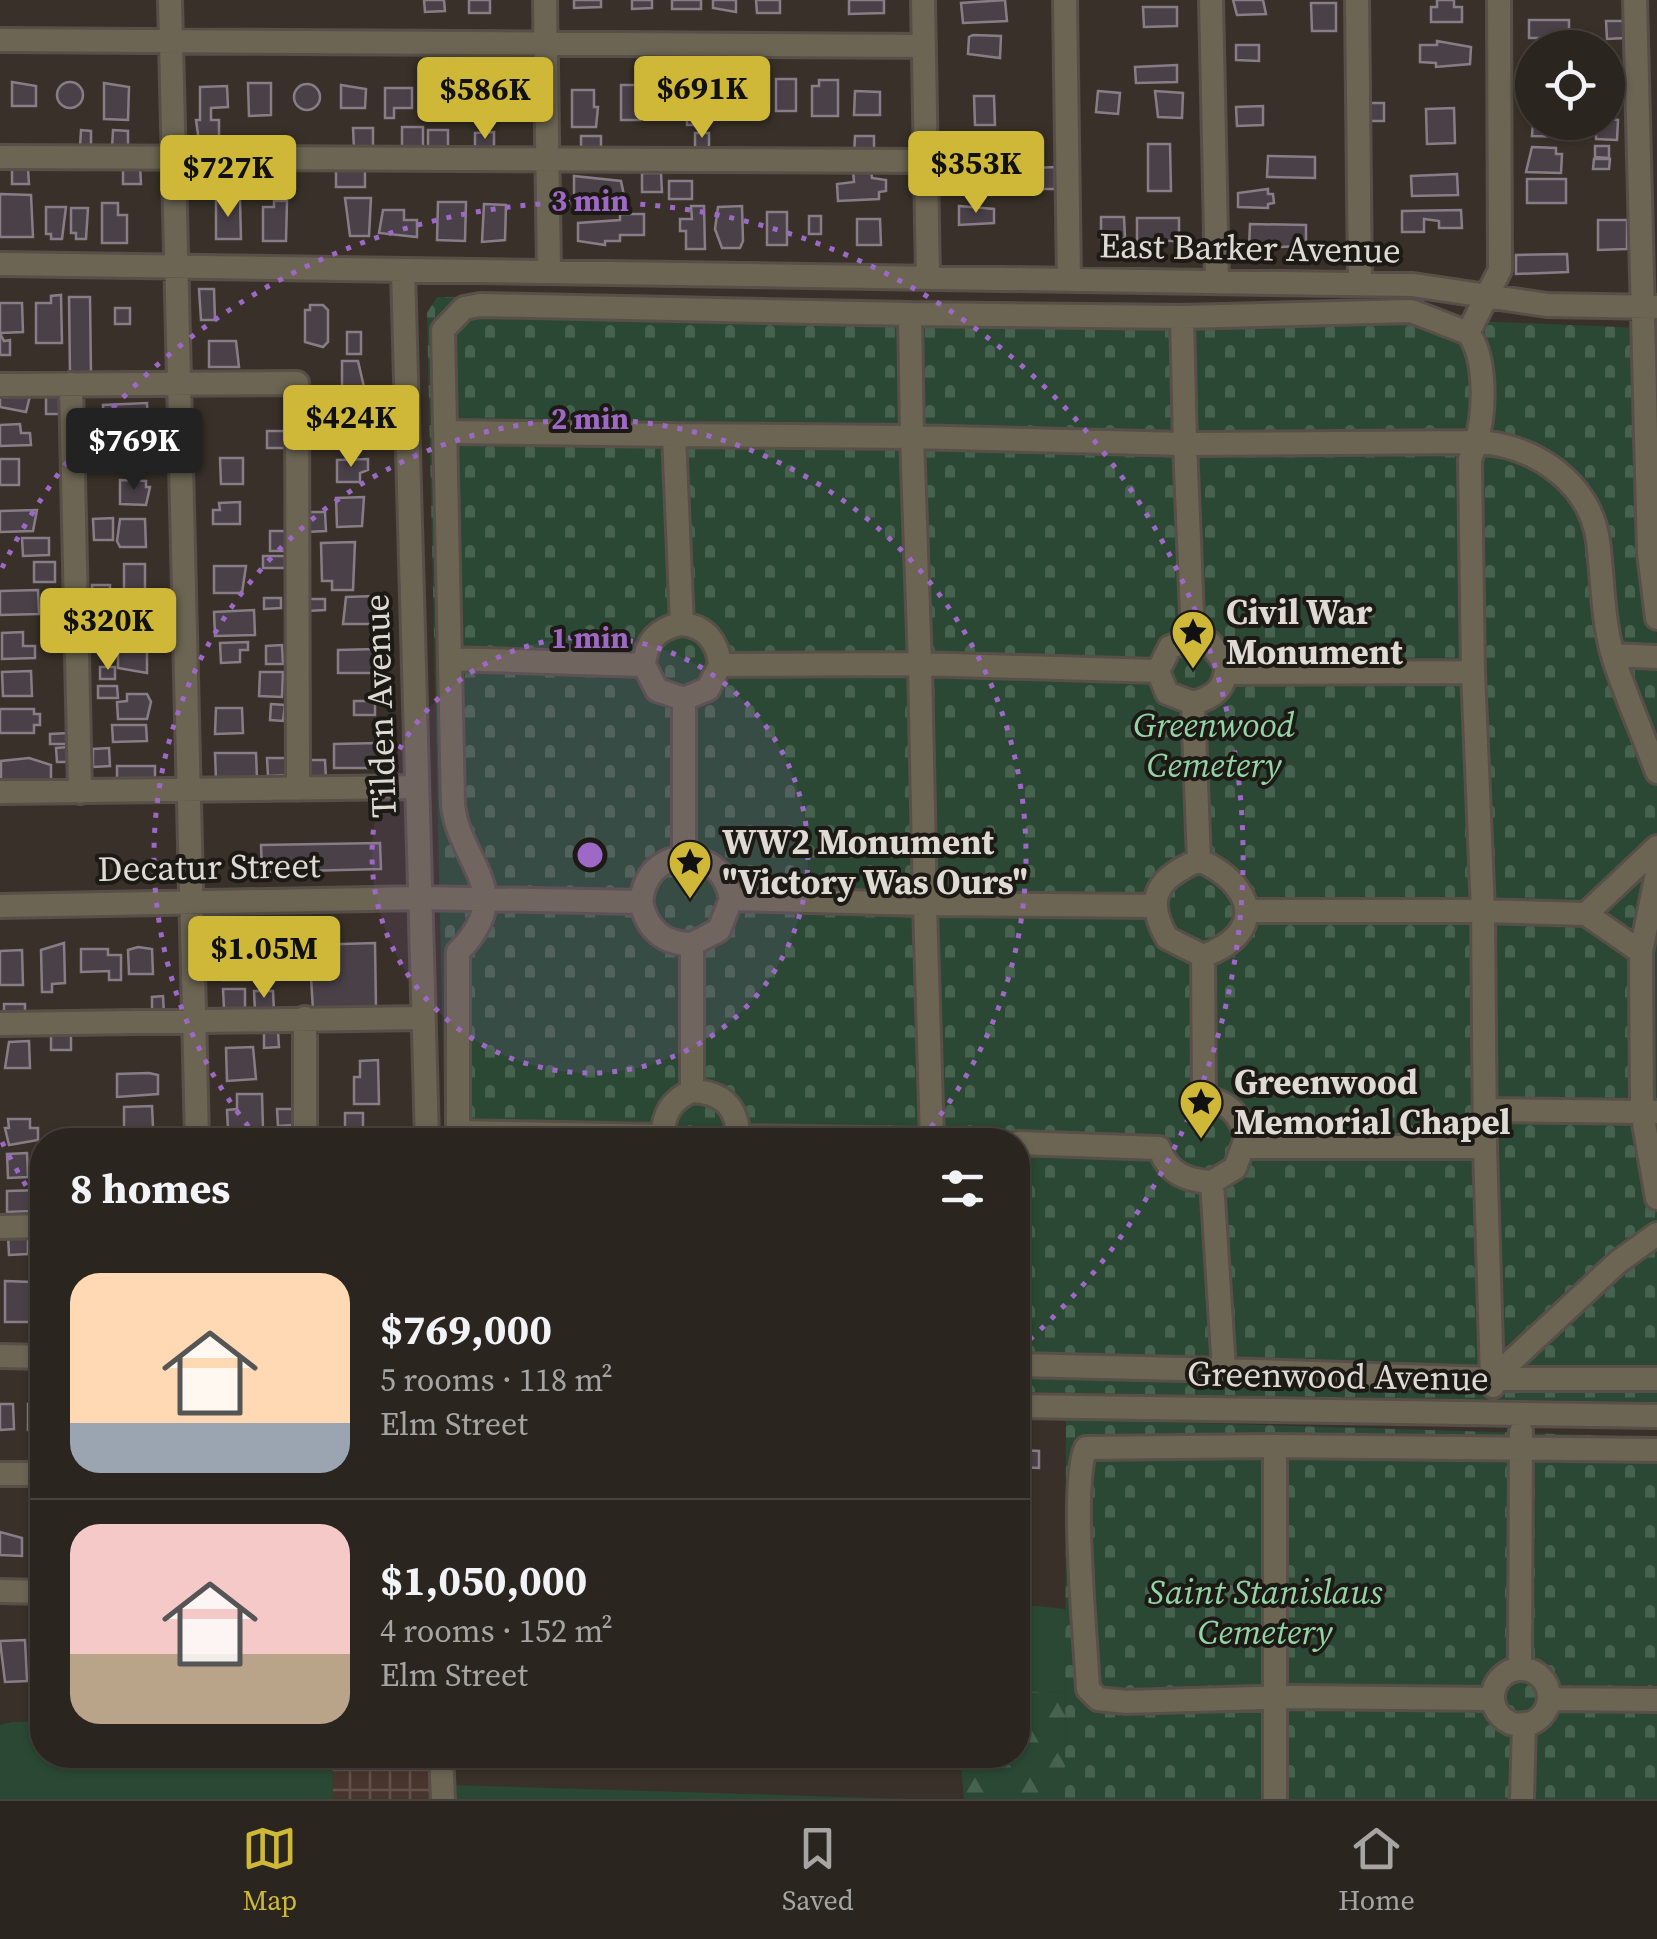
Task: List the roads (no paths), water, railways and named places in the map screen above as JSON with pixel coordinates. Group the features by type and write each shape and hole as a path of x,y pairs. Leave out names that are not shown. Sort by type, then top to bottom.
{"street":[{"path":"170,0 180,266 197,1128"},
{"path":"545,0 549,272"},
{"path":"923,0 928,278"},
{"path":"1065,0 1069,280"},
{"path":"1211,0 1217,282"},
{"path":"1357,0 1360,284"},
{"path":"1468,333 1500,270 1499,0"},
{"path":"1635,0 1651,306 1649,553 1657,618"},
{"path":"0,40 924,46"},
{"path":"0,157 926,161"},
{"name":"East Barker Avenue","path":"0,264 1360,284 1487,294 1547,304 1651,306"},
{"name":"Tilden Avenue","path":"404,270 427,1128"},
{"path":"458,1128 458,952 476,930 484,899 484,881 474,856 456,834 450,659 443,330 464,308 1182,317 1411,310 1468,333 1479,358 1480,429 1470,460 1483,912 1484,1147 1494,1413"},
{"path":"910,314 933,1128"},
{"path":"1182,317 1193,639"},
{"path":"0,385 297,383 298,790"},
{"path":"71,384 80,792"},
{"path":"447,432 912,436 1185,444 1502,444 1534,456 1566,478 1587,505 1598,539 1600,588 1613,655 1657,772"},
{"path":"674,435 682,624"},
{"path":"682,624 708,634 718,650 720,665 708,690 684,700 658,690 644,665 648,644 658,632 682,624"},
{"path":"1193,639 1218,650 1226,673 1216,694 1193,703 1167,693 1158,671 1170,648 1193,639"},
{"path":"1613,655 1657,656"},
{"path":"450,659 644,665"},
{"path":"720,665 920,664 1158,671"},
{"path":"1226,673 1474,672"},
{"path":"684,700 684,856"},
{"path":"1193,703 1200,860"},
{"path":"0,792 417,787"},
{"path":"1586,914 1657,847"},
{"path":"684,856 703,859 721,872 730,900 719,930 692,944 676,944 657,934 645,918 641,902 643,887 654,870 668,859 684,856"},
{"path":"1200,860 1225,871 1241,887 1247,911 1244,927 1228,948 1203,956 1167,938 1155,906 1158,890 1170,873 1200,860"},
{"path":"1657,873 1641,952 1648,989 1649,1112 1657,1198"},
{"name":"Decatur Street","path":"0,906 420,898 641,902"},
{"path":"730,900 1155,906"},
{"path":"1247,911 1586,914 1641,952"},
{"path":"692,944 692,1092"},
{"path":"1030,1143 1159,1148 1168,1166 1182,1177 1212,1182 1235,1168 1245,1147 1244,1127 1236,1113 1220,1100 1204,1097 1203,956"},
{"path":"305,1018 305,1128"},
{"path":"0,1024 424,1018"},
{"path":"663,1128 671,1105 692,1092 711,1092 728,1102 738,1128"},
{"path":"1486,1110 1649,1112"},
{"path":"1245,1147 1484,1147"},
{"path":"1212,1182 1224,1370"},
{"path":"0,1227 30,1226"},
{"path":"1492,1378 1618,1262 1657,1234"},
{"path":"0,1356 30,1357"},
{"path":"1030,1365 1657,1379"},
{"name":"Greenwood Avenue","path":"1030,1406 1657,1416"},
{"path":"1520,1669 1521,1414"},
{"path":"1275,1446 1275,1799"},
{"path":"1493,1699 1098,1699 1088,1689 1080,1518 1081,1458 1086,1448 1657,1450"},
{"path":"0,1474 30,1474"},
{"path":"0,1591 30,1592"},
{"path":"1520,1669 1544,1681 1550,1699 1543,1714 1524,1724 1506,1720 1493,1699 1497,1682 1520,1669"},
{"path":"1550,1699 1657,1700"},
{"path":"1522,1799 1524,1724"},
{"path":"442,1768 443,1799"}],"place":[{"name":"Civil War Monument","path":"1193,670"},
{"name":"WW2 Monument \"Victory Was Ours\"","path":"690,900"},
{"name":"Greenwood Memorial Chapel","path":"1201,1140"}],"park label":[{"name":"Greenwood Cemetery","path":"1214,745"},
{"name":"Saint Stanislaus Cemetery","path":"1265,1612"}]}
